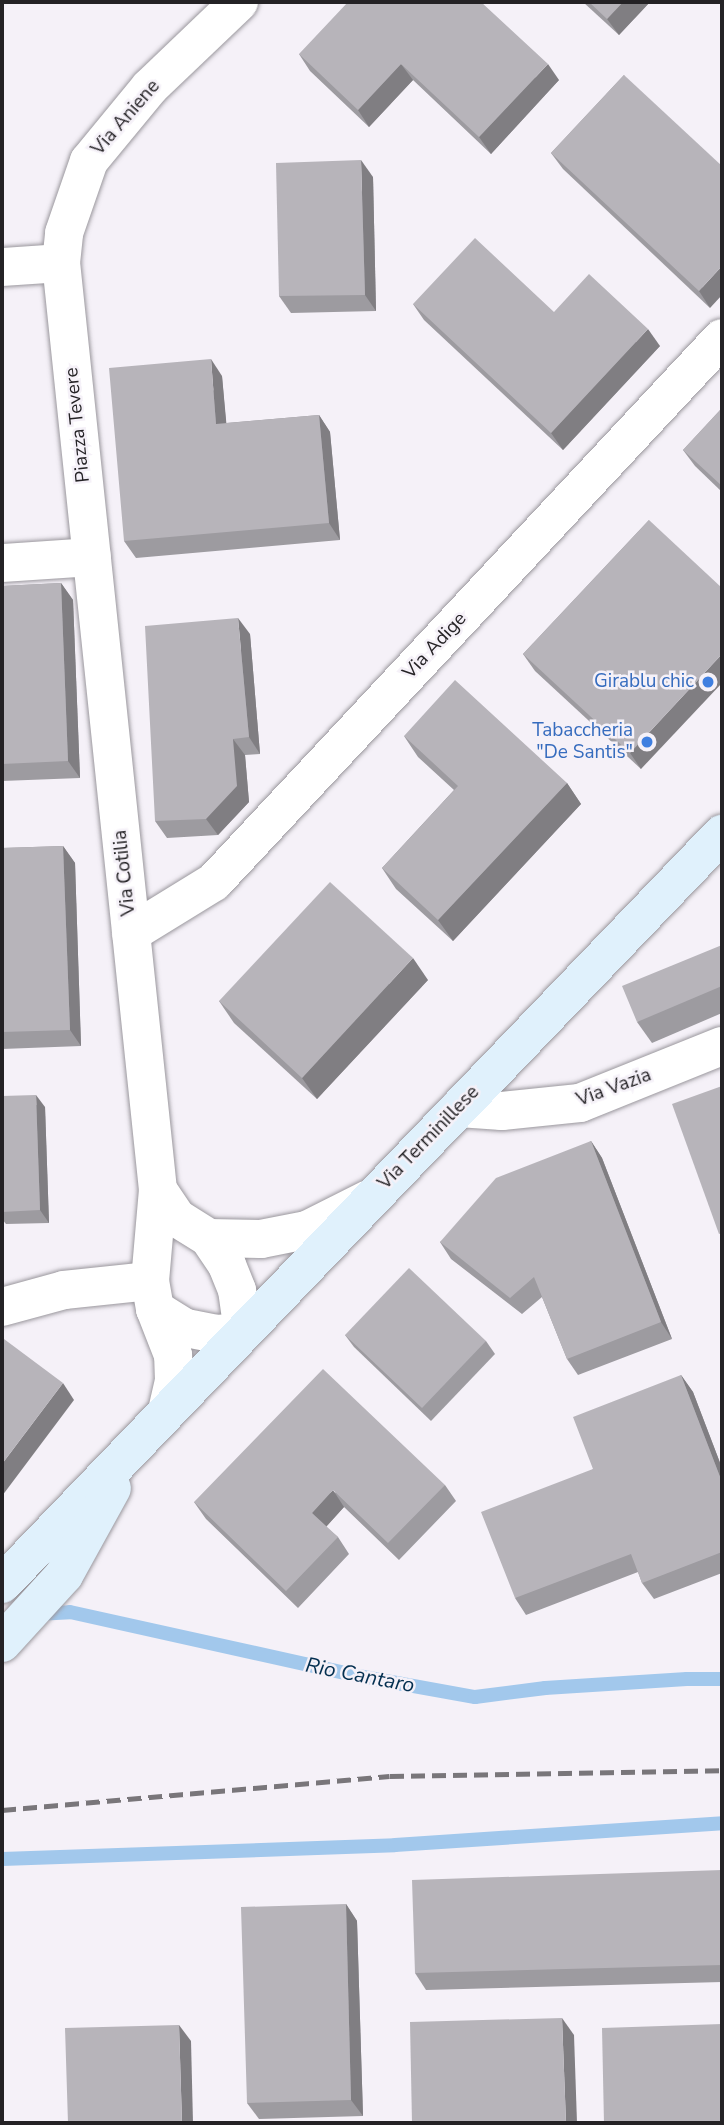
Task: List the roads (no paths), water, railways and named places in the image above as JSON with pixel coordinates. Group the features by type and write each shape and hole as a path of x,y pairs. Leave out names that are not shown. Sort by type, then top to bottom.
{"main road":[{"name":"Via Terminillese","path":"2,1584 722,834"},
{"name":"Via Terminillese","path":"2,1643 64,1575 136,1443"}],"street":[{"name":"Via Aniene","path":"61,263 64,233 89,161 150,87 239,2"},
{"path":"2,267 61,263"},
{"name":"Piazza Tevere","path":"61,263 92,557"},
{"name":"Via Adige","path":"131,933 214,882 722,338"},
{"path":"2,563 92,557"},
{"name":"Via Cotilia","path":"92,557 158,1190 152,1295"},
{"name":"Via Vazia","path":"459,1108 527,1110 580,1103 722,1046"},
{"path":"2,1307 64,1290 152,1295 186,1328 216,1334 243,1332 237,1290 227,1265 209,1238 177,1218 158,1190"},
{"path":"209,1238 261,1239 307,1230 371,1198"},
{"path":"152,1295 173,1355 174,1381 167,1411"}],"waterway":[{"name":"Rio Cantaro","path":"37,1614 70,1612 358,1676 475,1697 545,1688 722,1679"},
{"name":"Rio Cantaro","path":"2,1859 395,1845 722,1823"}],"railway":[{"path":"2,1810 390,1776 722,1770"}],"place":[{"name":"Girablu chic","path":"708,682"},
{"name":"Tabaccheria \"De Santis\"","path":"647,742"}]}
